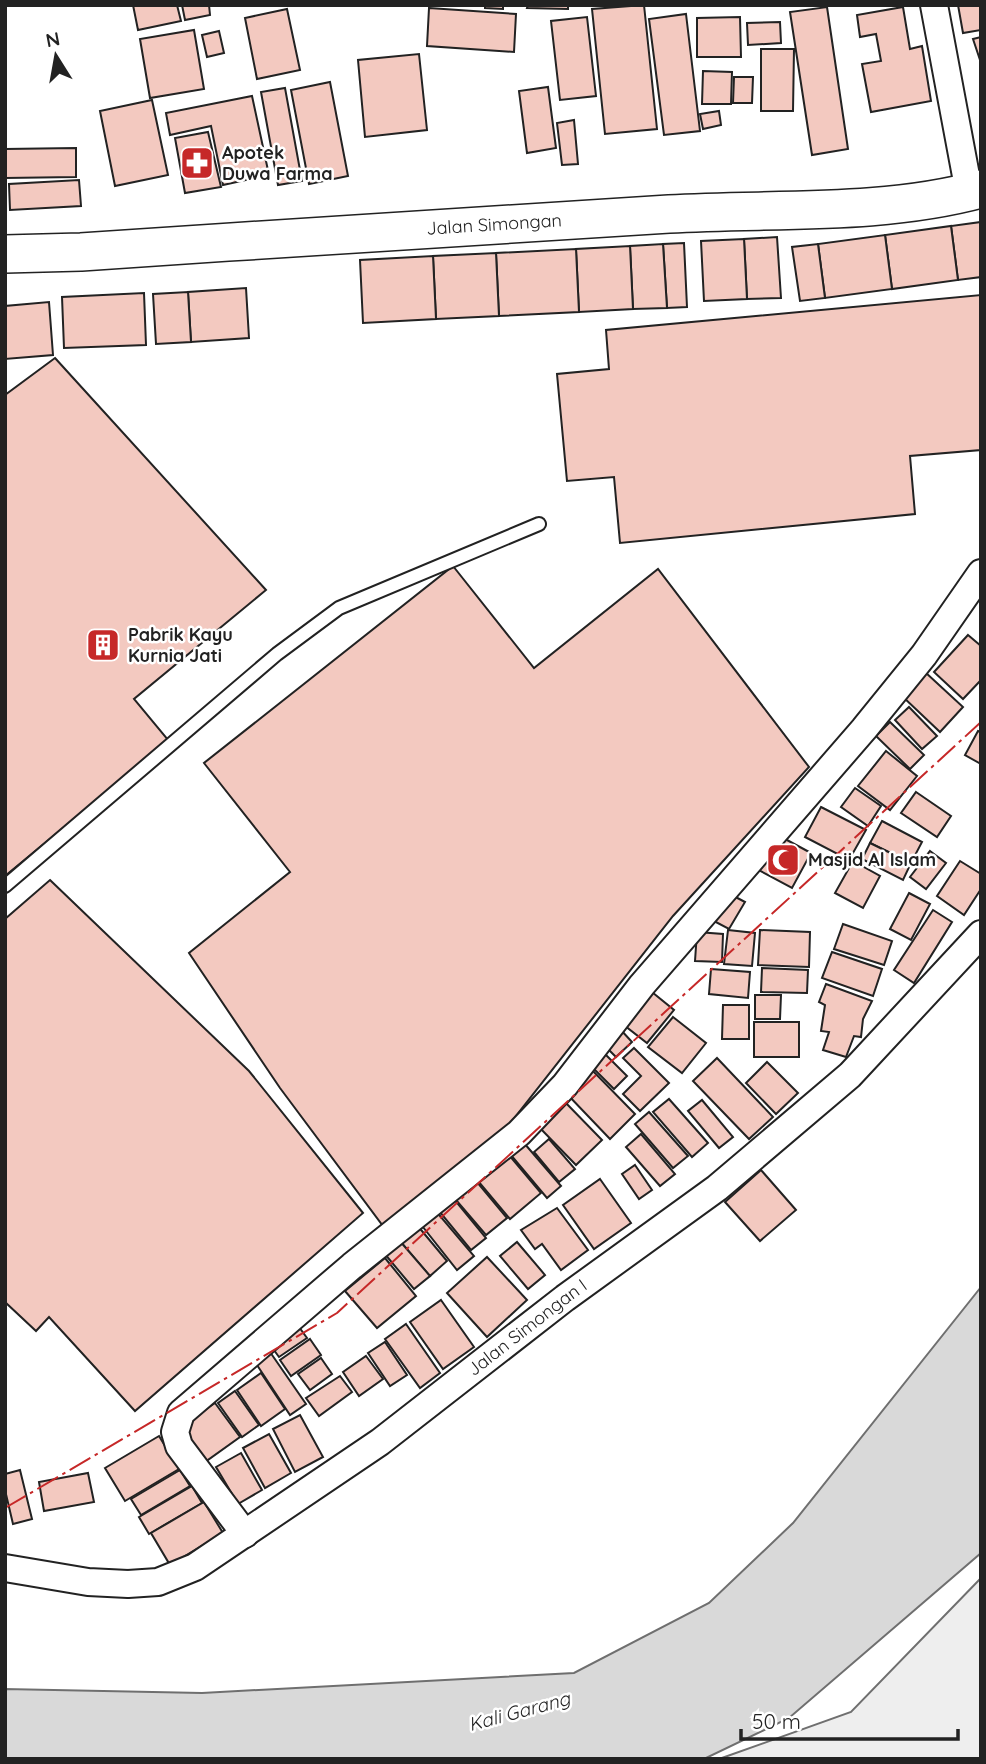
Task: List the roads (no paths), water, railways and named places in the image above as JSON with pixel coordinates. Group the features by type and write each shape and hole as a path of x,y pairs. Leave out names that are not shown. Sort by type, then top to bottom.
{"main road":[{"name":"Jalan Simongan","path":"5,254 81,252 672,214 808,210 934,199 975,190"}],"street":[{"path":"934,5 975,190"},
{"path":"245,1534 179,1446 175,1432 181,1413 352,1266 519,1133 556,1094 642,985 864,729 924,655 981,573"},
{"name":"Jalan Simongan I","path":"5,1568 88,1582 158,1582 195,1567 380,1442 565,1298 717,1188 850,1075 981,934"}],"lane":[{"path":"5,886 277,654 339,608 539,524"}],"water":[{"name":"Kali Garang","path":"981,1287 981,1553 789,1718 704,1759 5,1759 5,1689 202,1693 574,1673 709,1603 793,1523"}],"place":[{"name":"Apotek Duwa Farma","path":"197,163"},
{"name":"Pabrik Kayu Kurnia Jati","path":"103,645"},
{"name":"Masjid Al Islam","path":"783,860"}]}
